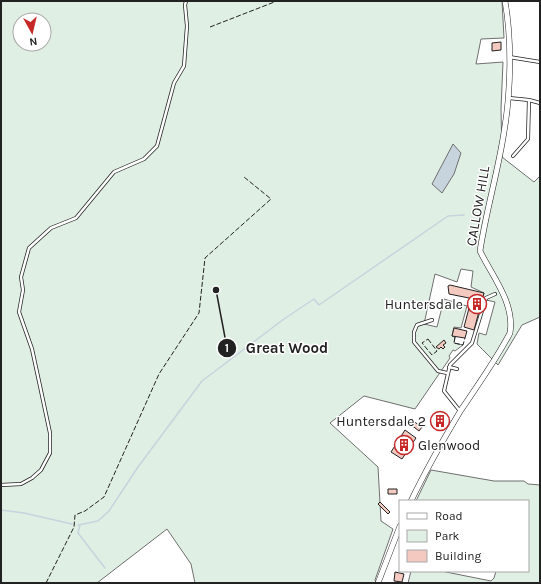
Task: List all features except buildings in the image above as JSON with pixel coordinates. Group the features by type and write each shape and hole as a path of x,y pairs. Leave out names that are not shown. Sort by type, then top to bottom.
{"street":[{"name":"CALLOW HILL","path":"410,500 430,461 446,439 460,412 508,337 511,328 512,320 507,301 480,251 504,132 508,98 508,57 505,1"},
{"path":"378,583 399,529"}],"lane":[{"path":"1,485 21,484 32,478 41,470 50,453 50,432 32,349 19,312 23,290 21,277 29,248 51,228 76,218 114,172 144,159 157,146 174,83 184,66 187,26 186,1"},
{"path":"508,57 540,62"},
{"path":"508,98 529,100 540,103"},
{"path":"513,156 528,139 529,100"},
{"path":"460,412 444,391 447,373 449,367 471,348 486,298 495,294"},
{"path":"432,320 417,325 414,332 414,342 438,371 447,373"},
{"path":"449,367 457,369"}],"green space":[{"path":"1,1 502,1 504,38 481,39 476,64 503,62 501,109 502,157 534,182 540,176 540,317 522,325 498,365 477,344 479,333 486,335 495,302 482,299 484,293 471,287 473,271 461,269 457,282 435,274 424,324 437,327 444,299 467,306 461,328 454,327 452,336 455,337 454,343 463,345 455,351 453,350 449,356 450,358 415,409 364,396 330,423 378,467 381,521 393,529 375,580 376,583 195,583 191,564 167,529 97,583 1,583"},
{"path":"431,470 494,481 524,481 528,484 540,485 540,583 408,583 411,572 446,572 491,581 494,578 496,572 529,572 529,500 416,500"}],"shaded area":[{"path":"453,144 461,153 454,174 442,193 432,184"}],"waterway":[{"path":"78,525 98,521 109,511 138,467 202,381 284,319 314,299 319,305 448,216 464,215"},
{"path":"1,510 24,513 72,524"},
{"path":"80,525 78,533 105,568"}],"fence":[{"path":"210,27 277,1"},
{"path":"46,583 74,527 75,515 85,511 104,497 159,374 199,313 205,258 271,199 244,177"},
{"path":"455,337 454,343 463,345 465,338"},
{"path":"428,339 437,351 432,355 422,343 428,339"}],"place":[{"name":"Great Wood","path":"216,290"},
{"name":"Huntersdale","path":"477,304"},
{"name":"Huntersdale 2","path":"440,421"},
{"name":"Glenwood","path":"404,445"}]}
